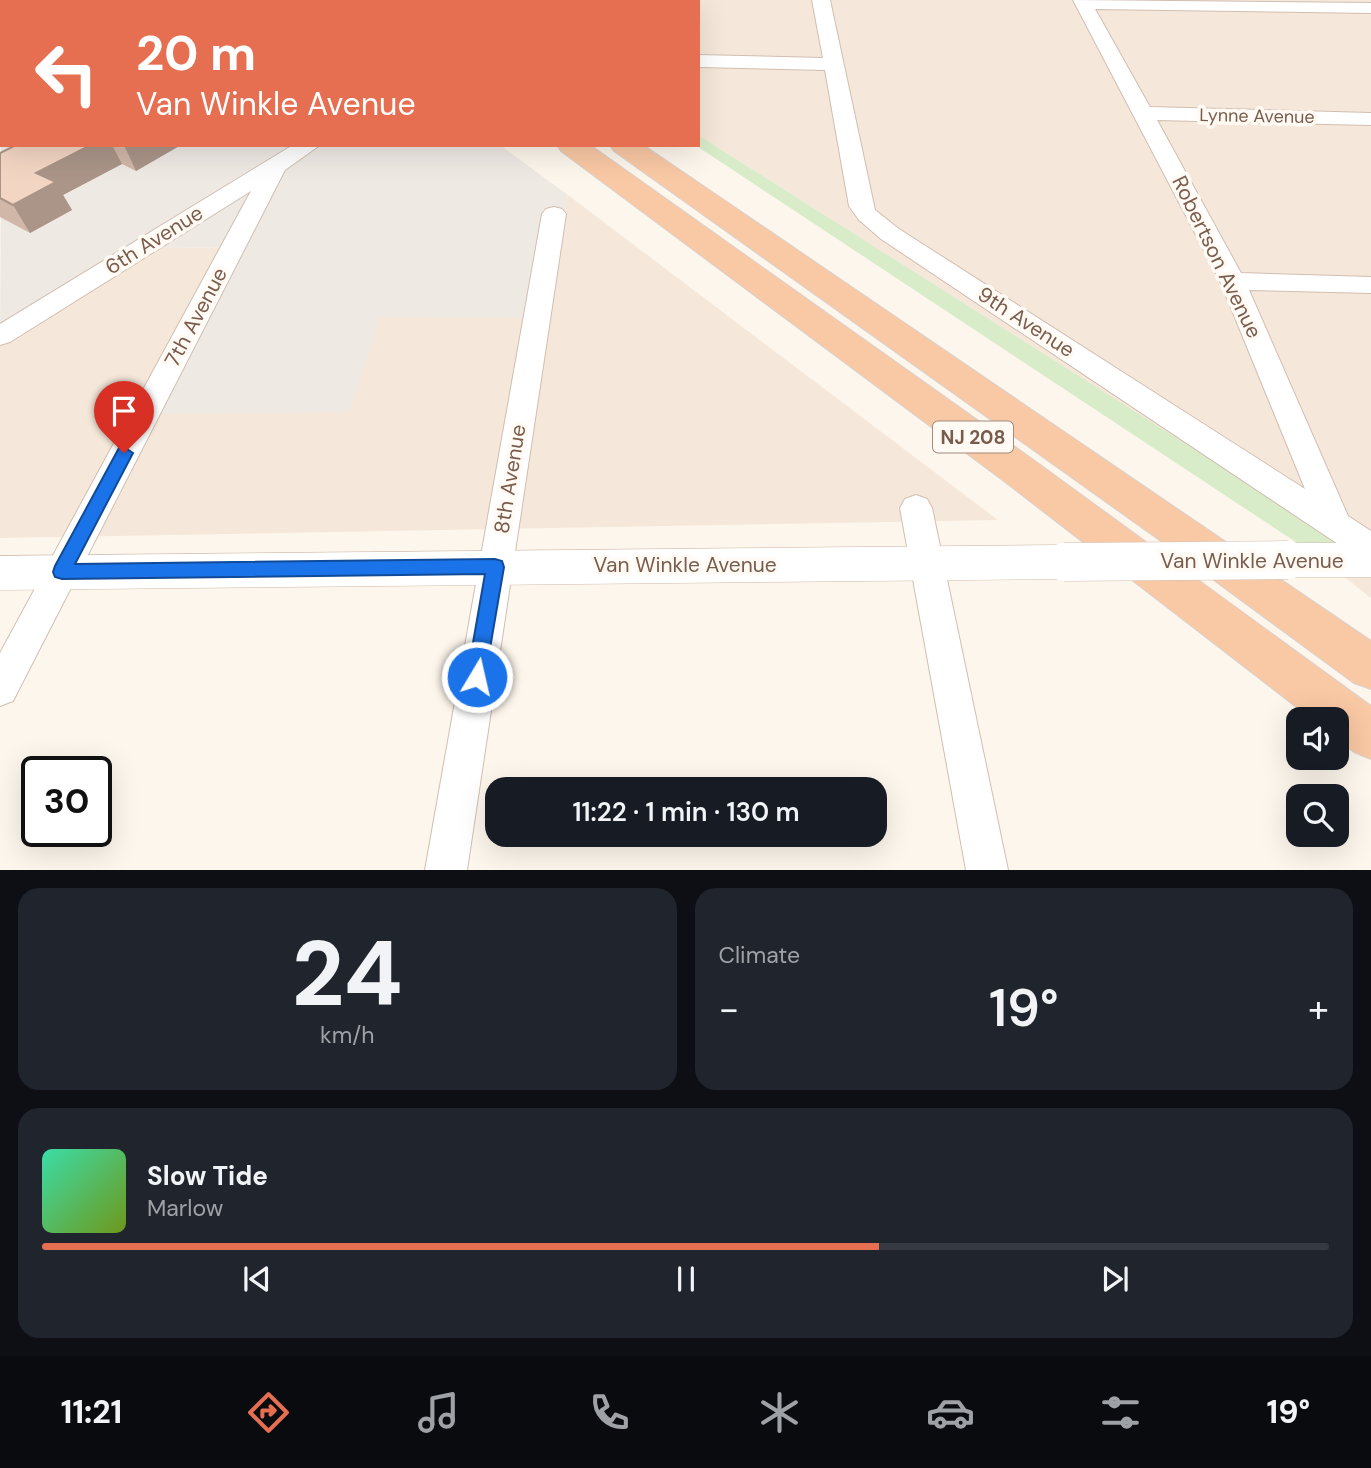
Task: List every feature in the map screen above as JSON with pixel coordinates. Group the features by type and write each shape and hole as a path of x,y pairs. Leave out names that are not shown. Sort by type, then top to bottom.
{"highway":[{"name":"NJ 208","path":"574,147 1018,470 1371,735"},
{"name":"NJ 208","path":"627,147 1177,529 1371,668"}],"street":[{"name":"9th Avenue","path":"821,0 862,205 867,215 890,234 1371,548"},
{"path":"1082,2 1371,8"},
{"name":"Robertson Avenue","path":"1082,2 1233,281 1335,523"},
{"path":"700,61 832,64"},
{"name":"Lynne Avenue","path":"1143,113 1371,119"},
{"name":"6th Avenue","path":"0,336 306,147"},
{"name":"7th Avenue","path":"0,689 275,167"},
{"name":"8th Avenue","path":"446,870 554,214"},
{"path":"1233,281 1371,285"},
{"path":"916,508 988,870"},
{"name":"Van Winkle Avenue","path":"0,573 1371,560"}],"shaded area":[{"path":"700,0 1371,0 1371,598 1323,560 1367,559 700,136"},
{"path":"1,147 503,147 568,195 546,318 380,317 350,412 157,414 244,247 160,248 0,344"},
{"path":"568,195 998,520 0,538 0,344 160,248 245,247 380,317 546,317"}],"green space":[{"path":"700,136 1368,559 1323,560 698,147"}],"building":[{"path":"12,147 87,147 36,173 56,182 13,205 0,198 0,153"}],"route":[{"path":"124,453 62,572 495,567 477,677"}]}
